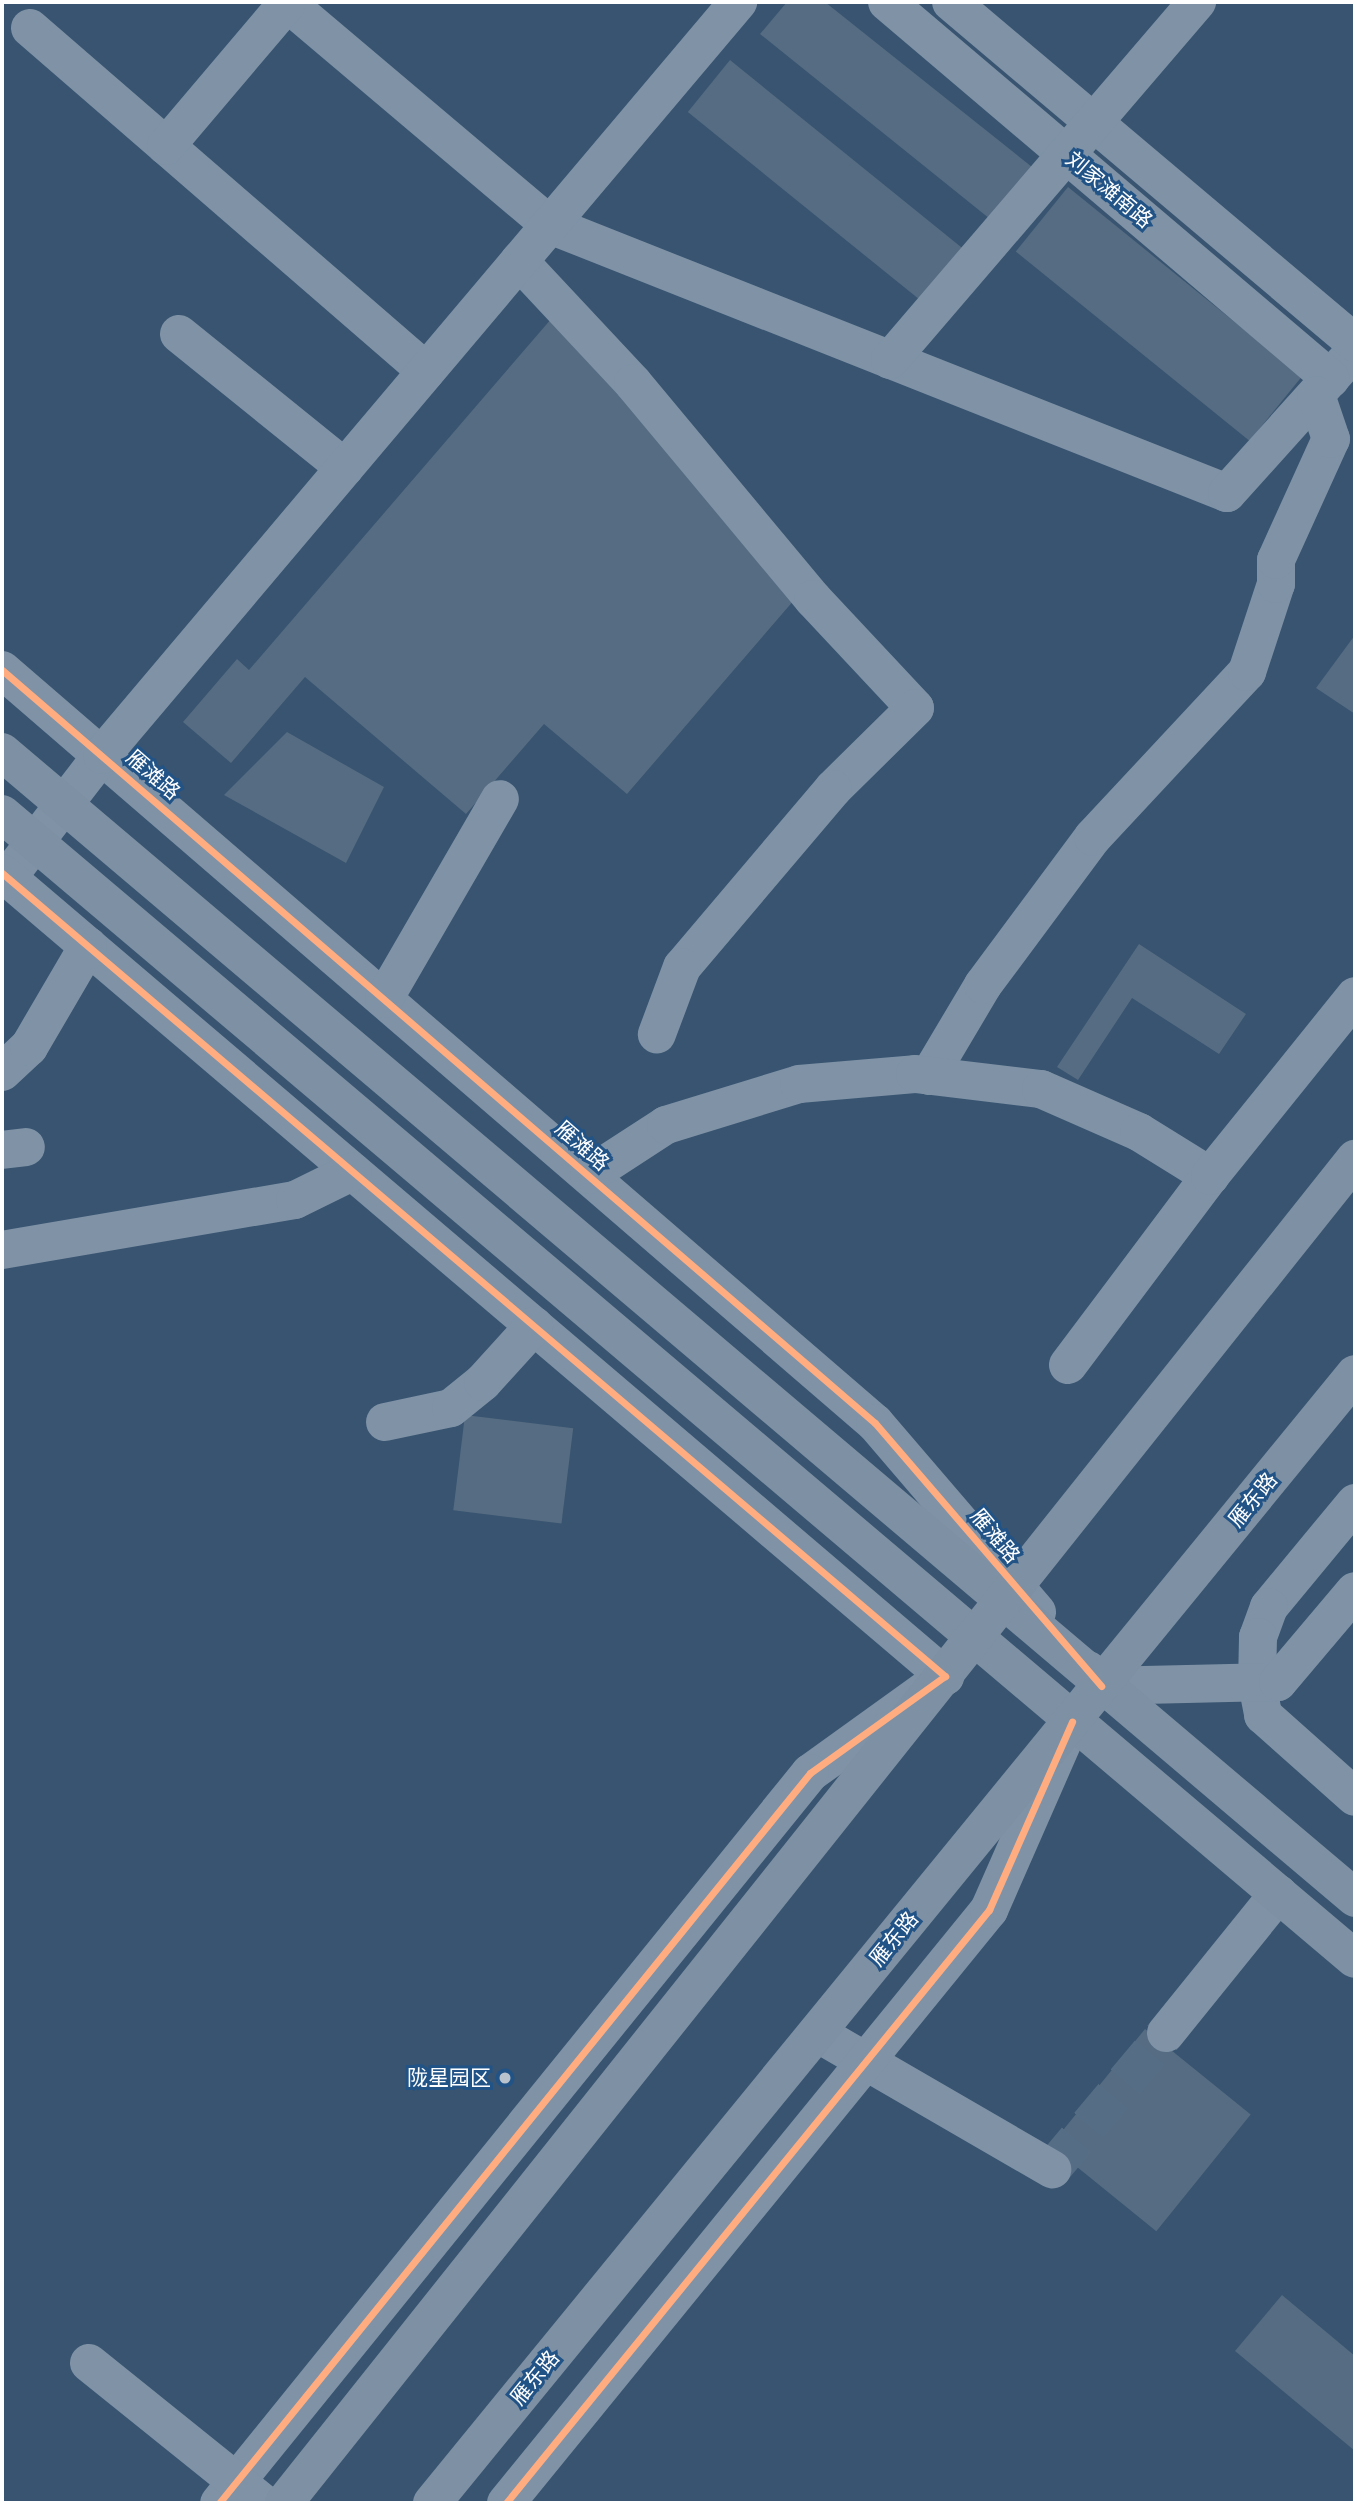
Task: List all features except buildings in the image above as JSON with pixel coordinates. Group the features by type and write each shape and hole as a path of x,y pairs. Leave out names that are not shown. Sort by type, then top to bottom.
{"main road":[{"name":"雁滩路","path":"2,752 1010,1596 1101,1686 1355,1898"},
{"path":"2,814 973,1640 1355,1959"},
{"path":"284,2503 1010,1596 1355,1159"},
{"name":"雁东路","path":"432,2503 1355,1374"}],"street":[{"path":"166,146 287,2 550,225 1227,493 1334,375"},
{"path":"89,2363 240,2496 810,1773 945,1676 5,875 35,842 102,755 738,2"},
{"name":"刘家滩南路","path":"887,2 1334,375"},
{"path":"951,2 1355,343"},
{"path":"890,360 1197,2"},
{"path":"30,28 426,371"},
{"path":"519,261 633,383 813,599 915,708 833,789 682,967 657,1034"},
{"path":"179,334 345,468"},
{"path":"929,1076 983,985 1093,837 1247,672 1276,584 1276,560 1331,439 1334,375"},
{"name":"雁滩路","path":"2,670 875,1423 1010,1596"},
{"path":"384,999 500,799"},
{"path":"2,1072 29,1047 88,946"},
{"path":"1068,1365 1210,1176 1355,996"},
{"path":"589,1175 666,1125 799,1084 929,1076 1041,1089 1139,1132 1210,1176"},
{"path":"2,1250 295,1200 352,1172"},
{"path":"385,1422 451,1408 483,1382 534,1326"},
{"path":"1355,1503 1269,1607 1258,1637 1258,1682 1263,1715 1355,1797"},
{"path":"1101,1686 1278,1682 1355,1591"},
{"path":"506,2503 868,2063 989,1910 1072,1722"},
{"path":"1166,2033 1278,1894"},
{"path":"817,2033 1052,2169"}],"tunnel":[{"path":"1052,2169 1166,2033"}],"cycle path":[{"path":"2,670 875,1423 1101,1686"},
{"path":"2,873 945,1676 810,1773 219,2503"},
{"path":"506,2503 989,1910 1072,1722"}],"place":[{"name":"陇星园区","path":"505,2078"}]}
